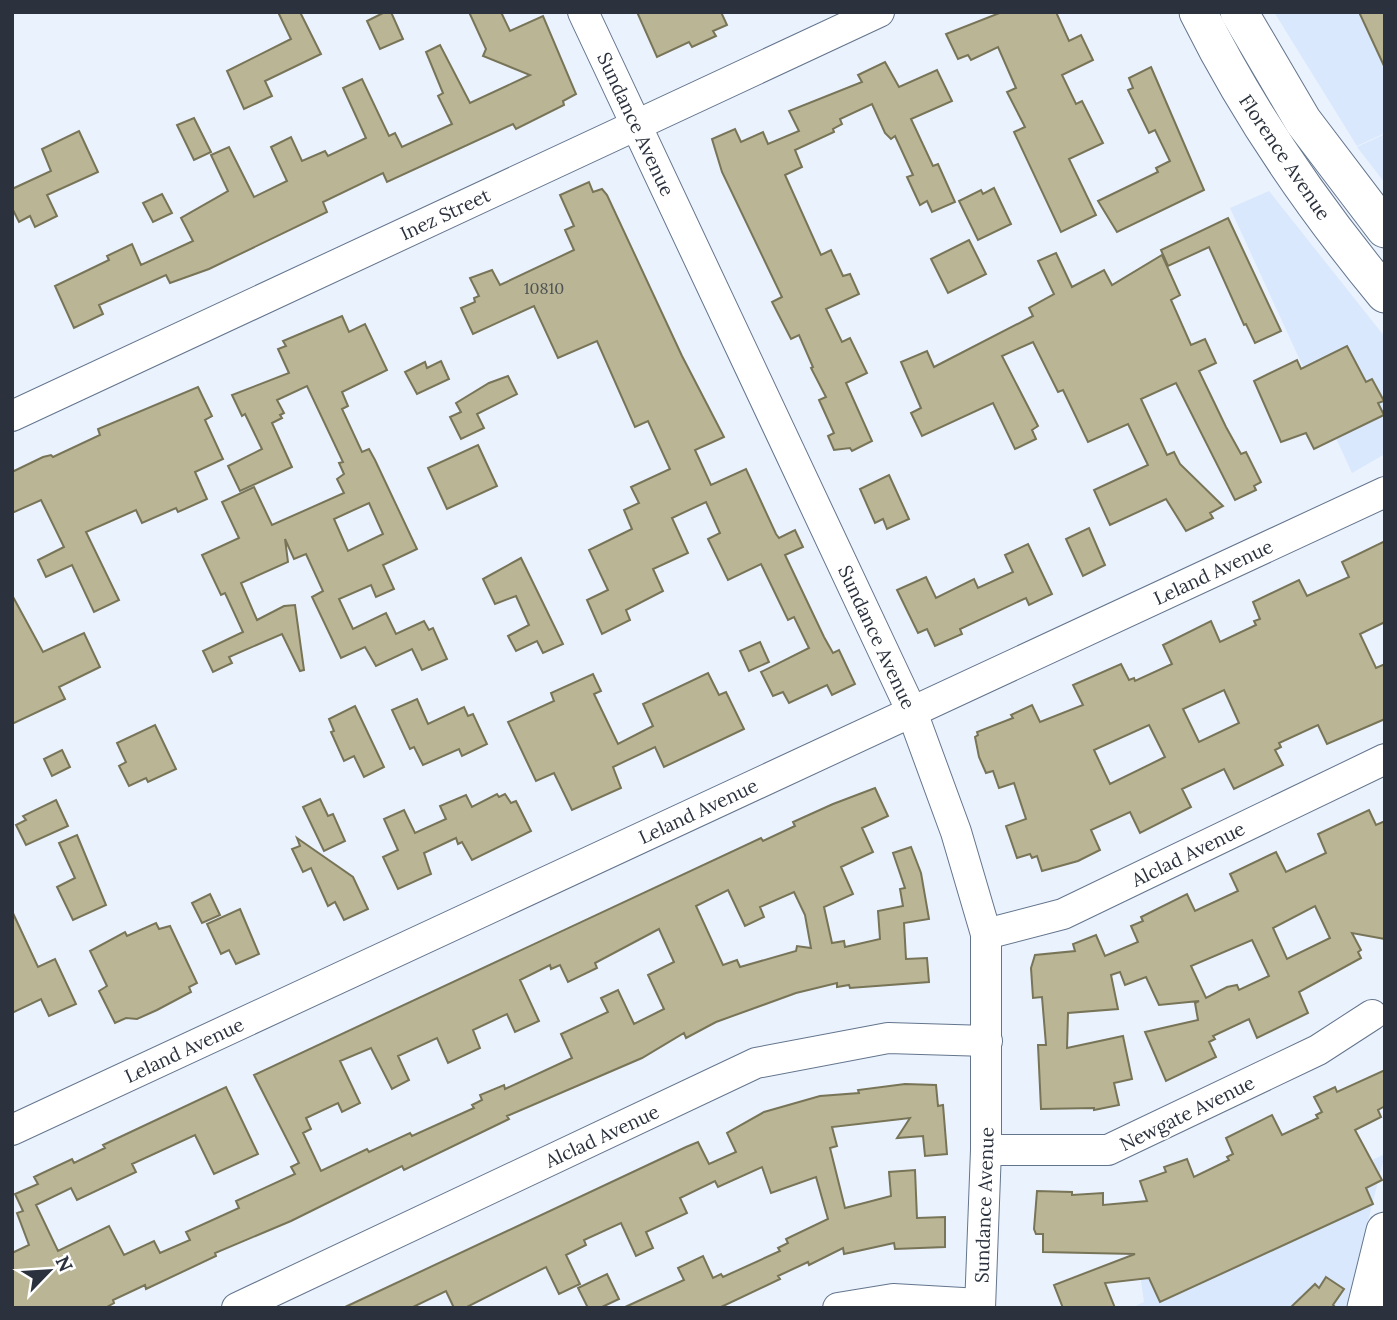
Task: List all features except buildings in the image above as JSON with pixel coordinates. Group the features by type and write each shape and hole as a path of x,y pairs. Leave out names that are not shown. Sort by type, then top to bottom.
{"main road":[{"name":"Florence Avenue","path":"1198,12 1218,54 1298,180 1385,294"},
{"name":"Florence Avenue","path":"1239,12 1303,121 1385,229"},
{"path":"1298,180 1329,193 1354,191"},
{"path":"1366,1308 1385,1231"}],"street":[{"name":"Sundance Avenue","path":"583,12 912,712 956,832 986,934 986,1150 981,1306"},
{"name":"Inez Street","path":"12,416 879,12"},
{"name":"Leland Avenue","path":"12,1130 1385,492"},
{"name":"Alclad Avenue","path":"986,934 1063,914 1385,760"},
{"name":"Newgate Avenue","path":"986,1150 1108,1150 1318,1050 1372,1016"},
{"name":"Alclad Avenue","path":"237,1308 756,1063 888,1038 987,1041"},
{"path":"838,1308 893,1299 981,1306"}],"shaded area":[{"path":"1274,12 1385,12 1385,133 1357,146"},
{"path":"1385,134 1385,183 1357,147"},
{"path":"1269,191 1385,337 1385,454 1352,473 1230,208"},
{"path":"1385,1154 1346,1308 1131,1308 1144,1302 1139,1267"}]}
